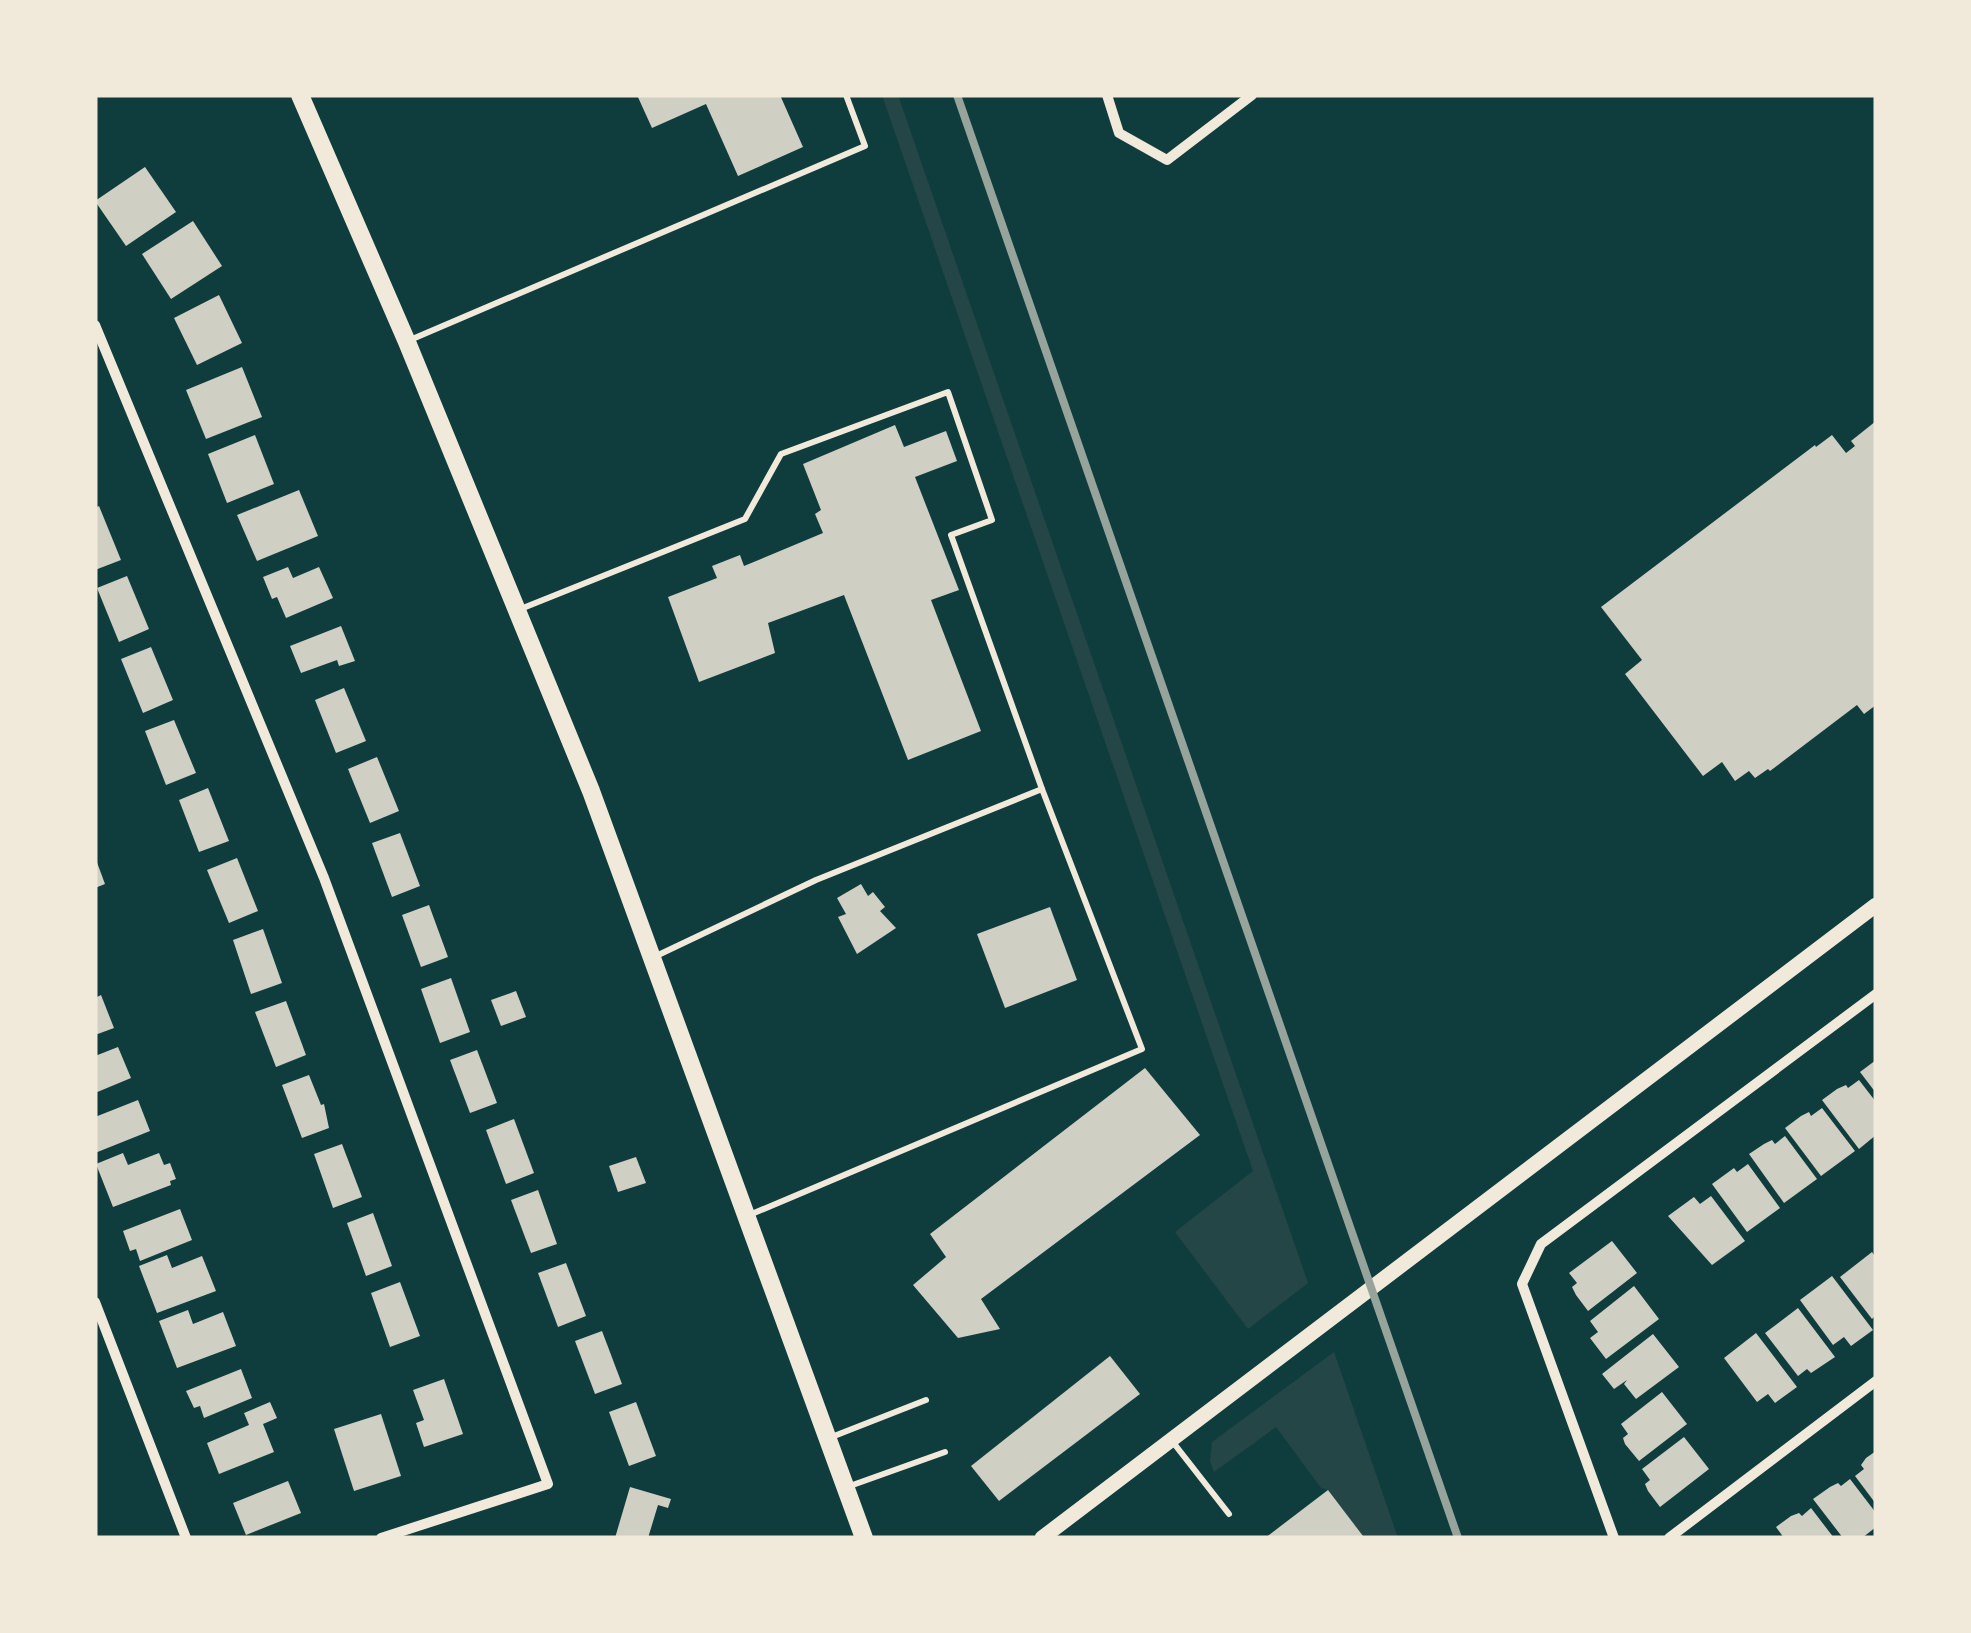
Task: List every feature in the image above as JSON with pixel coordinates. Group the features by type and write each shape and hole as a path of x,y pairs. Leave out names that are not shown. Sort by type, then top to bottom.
{"main road":[{"path":"304,96 591,792 864,1538"}],"street":[{"path":"1106,95 1119,133 1166,160 1252,95"},
{"path":"95,325 324,878 548,1484 380,1538"},
{"path":"1042,1538 1062,1532 1171,1440 1876,906"},
{"path":"1614,1538 1522,1284 1541,1244 1876,994"},
{"path":"95,1302 186,1538"},
{"path":"1669,1538 1876,1382"}],"lane":[{"path":"407,342 864,146 846,95"},
{"path":"517,610 744,519 781,454 948,392 992,520 951,535 1042,789 1142,1049 746,1216"},
{"path":"652,958 816,880 1042,789"},
{"path":"828,1439 926,1400"},
{"path":"1171,1440 1228,1514"},
{"path":"846,1488 945,1452"}],"shaded area":[{"path":"882,95 898,95 1308,1283 1248,1329 1175,1232 1253,1171"},
{"path":"1334,1352 1398,1538 1360,1538 1362,1535 1328,1490 1321,1488 1276,1427 1214,1472 1210,1461 1212,1442"}],"building":[{"path":"637,95 780,95 803,147 738,176 706,104 652,128"},
{"path":"145,167 176,212 126,246 95,201"},
{"path":"193,221 222,266 171,299 142,254"},
{"path":"219,295 242,343 197,365 174,318"},
{"path":"242,367 262,417 206,439 186,390"},
{"path":"1876,421 1876,705 1864,714 1857,705 1770,771 1755,778 1749,771 1735,781 1722,762 1703,776 1625,674 1642,660 1601,607 1815,445 1832,435 1846,453 1855,446 1851,441"},
{"path":"895,425 904,447 946,431 957,461 915,477 959,590 931,600 981,731 908,760 844,595 768,623 775,653 699,682 668,597 717,578 712,566 740,555 744,566 823,533 815,514 821,510 803,464"},
{"path":"255,435 274,484 227,503 208,454"},
{"path":"299,490 318,536 257,561 237,515"},
{"path":"99,506 121,560 95,570 95,508"},
{"path":"288,567 293,578 319,567 333,598 286,618 263,577"},
{"path":"127,576 149,629 119,642 97,588"},
{"path":"341,626 355,661 339,666 337,660 301,673 290,646"},
{"path":"151,647 173,700 143,713 121,659"},
{"path":"344,688 366,741 336,753 315,700"},
{"path":"174,720 196,773 166,785 145,731"},
{"path":"377,757 399,811 370,823 348,769"},
{"path":"208,788 229,841 199,852 179,800"},
{"path":"400,833 420,886 392,897 372,843"},
{"path":"95,857 105,884 95,888"},
{"path":"237,858 258,911 229,923 207,870"},
{"path":"861,884 868,896 873,892 885,907 880,911 896,928 857,954 838,917 846,914 837,898"},
{"path":"429,905 448,957 421,967 402,915"},
{"path":"1050,907 1077,980 1005,1008 977,934"},
{"path":"263,929 282,983 251,994 233,940"},
{"path":"451,978 470,1032 440,1043 421,989"},
{"path":"516,991 526,1017 501,1026 491,1000"},
{"path":"101,995 114,1028 95,1035 95,998"},
{"path":"286,1001 306,1055 276,1067 255,1012"},
{"path":"118,1047 131,1078 95,1093 95,1056"},
{"path":"477,1050 497,1103 470,1113 450,1060"},
{"path":"1876,1060 1876,1093 1860,1072"},
{"path":"1145,1068 1200,1135 981,1299 1000,1329 958,1338 913,1285 946,1257 930,1234"},
{"path":"309,1075 321,1105 324,1104 329,1128 302,1138 282,1085"},
{"path":"1859,1080 1876,1102 1876,1135 1859,1149 1822,1100"},
{"path":"138,1100 150,1131 95,1153 95,1117"},
{"path":"1822,1108 1855,1151 1821,1176 1785,1128"},
{"path":"514,1119 534,1173 506,1184 486,1130"},
{"path":"1785,1136 1817,1179 1784,1203 1749,1154"},
{"path":"342,1144 362,1197 333,1208 314,1154"},
{"path":"123,1153 128,1165 159,1153 164,1165 170,1163 176,1179 170,1181 171,1185 113,1207 96,1164"},
{"path":"636,1157 646,1183 618,1192 609,1166"},
{"path":"1748,1164 1780,1208 1747,1232 1712,1184 1734,1168 1737,1172"},
{"path":"538,1190 557,1244 531,1253 511,1200"},
{"path":"1711,1196 1745,1241 1712,1265 1668,1216 1694,1197 1700,1204"},
{"path":"180,1209 192,1240 140,1261 136,1249 130,1251 123,1231"},
{"path":"373,1213 392,1266 366,1276 347,1223"},
{"path":"1612,1241 1637,1273 1588,1311 1572,1287 1577,1283 1569,1273"},
{"path":"1872,1252 1876,1258 1876,1315 1872,1319 1840,1277"},
{"path":"167,1255 172,1268 202,1256 216,1291 157,1313 139,1266"},
{"path":"566,1263 586,1316 558,1327 538,1273"},
{"path":"1832,1276 1873,1330 1851,1346 1844,1337 1833,1345 1800,1300"},
{"path":"400,1282 420,1336 390,1347 371,1293"},
{"path":"1634,1286 1659,1319 1606,1359 1590,1338 1598,1332 1590,1321"},
{"path":"1798,1308 1835,1357 1811,1373 1807,1369 1798,1376 1765,1333"},
{"path":"188,1310 193,1324 223,1312 236,1346 177,1368 159,1321"},
{"path":"602,1331 622,1384 595,1394 575,1341"},
{"path":"1756,1333 1797,1387 1775,1403 1768,1394 1757,1402 1724,1358"},
{"path":"1653,1334 1679,1367 1636,1399 1624,1384 1627,1380 1614,1389 1602,1374"},
{"path":"1110,1356 1140,1394 999,1501 971,1466"},
{"path":"241,1369 252,1398 204,1418 200,1406 194,1408 186,1391"},
{"path":"444,1379 463,1434 424,1447 416,1423 424,1420 413,1390"},
{"path":"1662,1392 1687,1424 1639,1461 1625,1444 1623,1438 1628,1434 1621,1424"},
{"path":"270,1402 277,1418 263,1424 274,1452 219,1474 207,1443 249,1425 244,1413"},
{"path":"636,1402 656,1456 629,1466 609,1412"},
{"path":"381,1414 401,1476 354,1491 334,1429"},
{"path":"1684,1437 1709,1469 1660,1507 1648,1491 1645,1484 1650,1480 1642,1469"},
{"path":"1876,1451 1876,1504 1855,1476 1864,1469 1861,1465 1866,1458"},
{"path":"1850,1479 1876,1513 1876,1527 1862,1538 1843,1538 1813,1499"},
{"path":"288,1481 301,1513 246,1535 233,1503"},
{"path":"630,1487 671,1499 668,1508 658,1505 648,1538 615,1538"},
{"path":"1328,1490 1363,1536 1265,1538"},
{"path":"1811,1508 1834,1538 1784,1538 1776,1527"}],"railway":[{"path":"957,95 1458,1538"}]}
